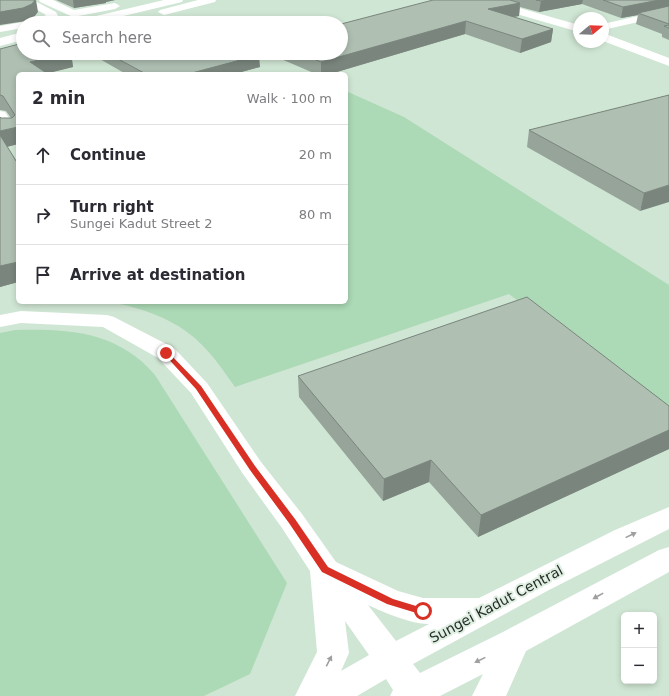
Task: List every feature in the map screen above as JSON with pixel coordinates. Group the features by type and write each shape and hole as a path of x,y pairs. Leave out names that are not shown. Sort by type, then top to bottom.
{"street":[{"path":"25,0 52,14 52,16"},
{"path":"44,0 73,14 115,6"},
{"path":"109,16 178,0"},
{"path":"145,16 211,0"},
{"path":"479,0 573,27"},
{"path":"609,26 669,12"},
{"path":"0,29 16,26"},
{"path":"0,42 16,38"},
{"path":"609,39 669,62"},
{"path":"0,50 16,47"},
{"path":"0,115 10,130"},
{"path":"0,321 21,317 106,321 166,353 199,388 252,468 292,521 391,660 413,695 669,558"},
{"name":"Sungei Kadut Central","path":"326,696 482,611 596,552 669,517"},
{"path":"325,569 391,602 423,611 482,611"},
{"path":"312,696 333,653 325,569"},
{"path":"489,696 514,642"}],"shaded area":[{"path":"0,0 669,0 669,696 0,696"}],"green space":[{"path":"348,92 404,117 669,285 669,418 509,294 235,387 207,351 184,330 174,323 151,313 119,304 348,304"},
{"path":"15,330 54,330 73,332 108,341 125,349 140,360 155,375 287,583 250,674 204,696 0,696 0,333"}],"building":[{"path":"0,0 35,0 32,4 23,8 0,12"},
{"path":"433,0 510,0 520,3 488,9 553,29 522,39 466,21 348,54 348,22"},
{"path":"603,0 659,0 623,7"},
{"path":"669,6 669,24 638,13"},
{"path":"16,45 16,60 39,60 30,62 45,72 16,72 16,127 0,131 0,117 12,118 15,115 3,96 0,95 0,49"},
{"path":"120,60 240,60 195,72 142,72"},
{"path":"316,60 328,60 321,62"},
{"path":"669,95 669,185 644,193 529,130"},
{"path":"0,135 16,161 16,262 0,266"},
{"path":"527,297 669,406 669,430 481,515 431,460 384,479 298,376"}],"route":[{"path":"166,353 199,388 252,468 292,521 325,569 391,602 423,611"}]}
